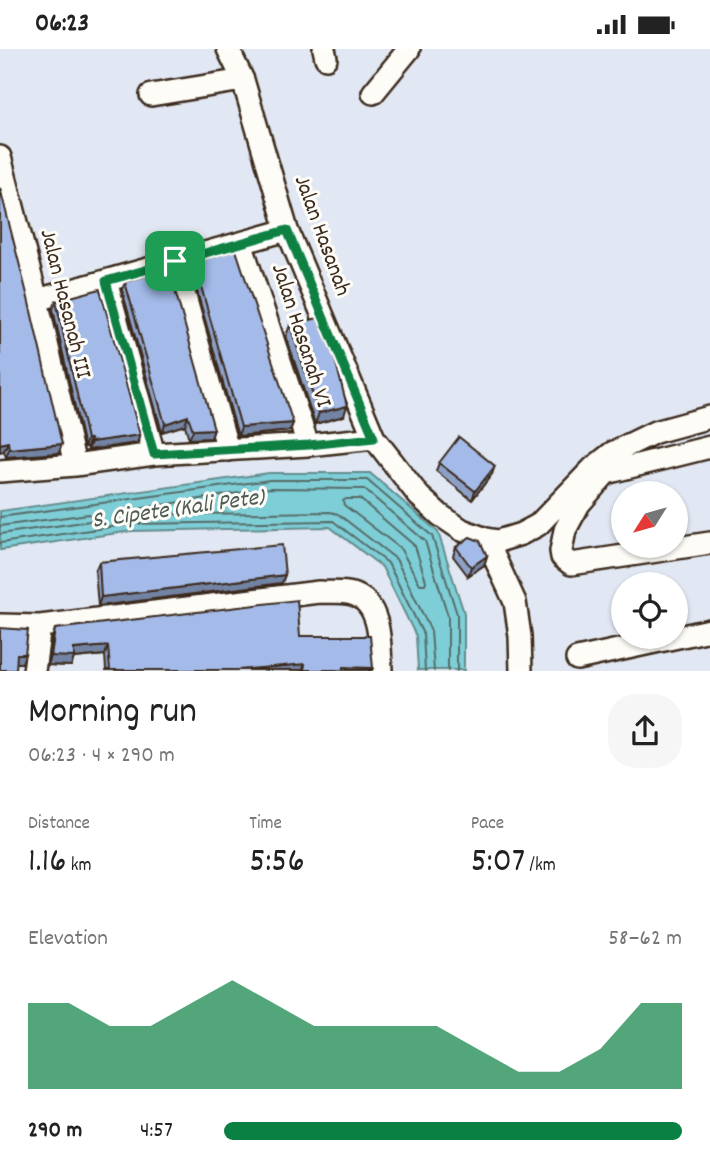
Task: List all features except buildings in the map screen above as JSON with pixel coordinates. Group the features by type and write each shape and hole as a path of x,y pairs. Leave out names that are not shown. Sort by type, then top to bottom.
{"street":[{"name":"Jalan Hasanah","path":"228,49 243,80 287,230 374,438 419,496 439,515 462,530 486,540"},
{"path":"373,93 409,49"},
{"path":"151,95 243,80"},
{"name":"Jalan Hasanah III","path":"0,157 37,300 75,465"},
{"path":"37,300 287,230"},
{"name":"Jalan Hasanah VI","path":"241,243 309,445"},
{"path":"175,261 228,450"},
{"path":"106,281 154,454"},
{"path":"521,670 515,602 486,540 498,541 538,525 593,468 612,453 655,432 710,417"},
{"path":"0,471 75,465 154,454 309,445 374,438"},
{"path":"710,447 606,473 579,504 565,530 561,551 566,561 571,564 710,543"},
{"path":"0,625 40,626 319,592 350,593 365,600 372,608 381,670"},
{"path":"34,670 40,626"},
{"path":"577,659 710,630"}],"water":[{"name":"S. Cipete (Kali Pete)","path":"269,473 370,473 438,532 464,613 464,670 418,670 416,636 382,567 330,527 132,531 0,550 0,511"}],"route":[{"path":"287,230 374,438 309,445 154,454 106,281 175,261 287,230"}]}
